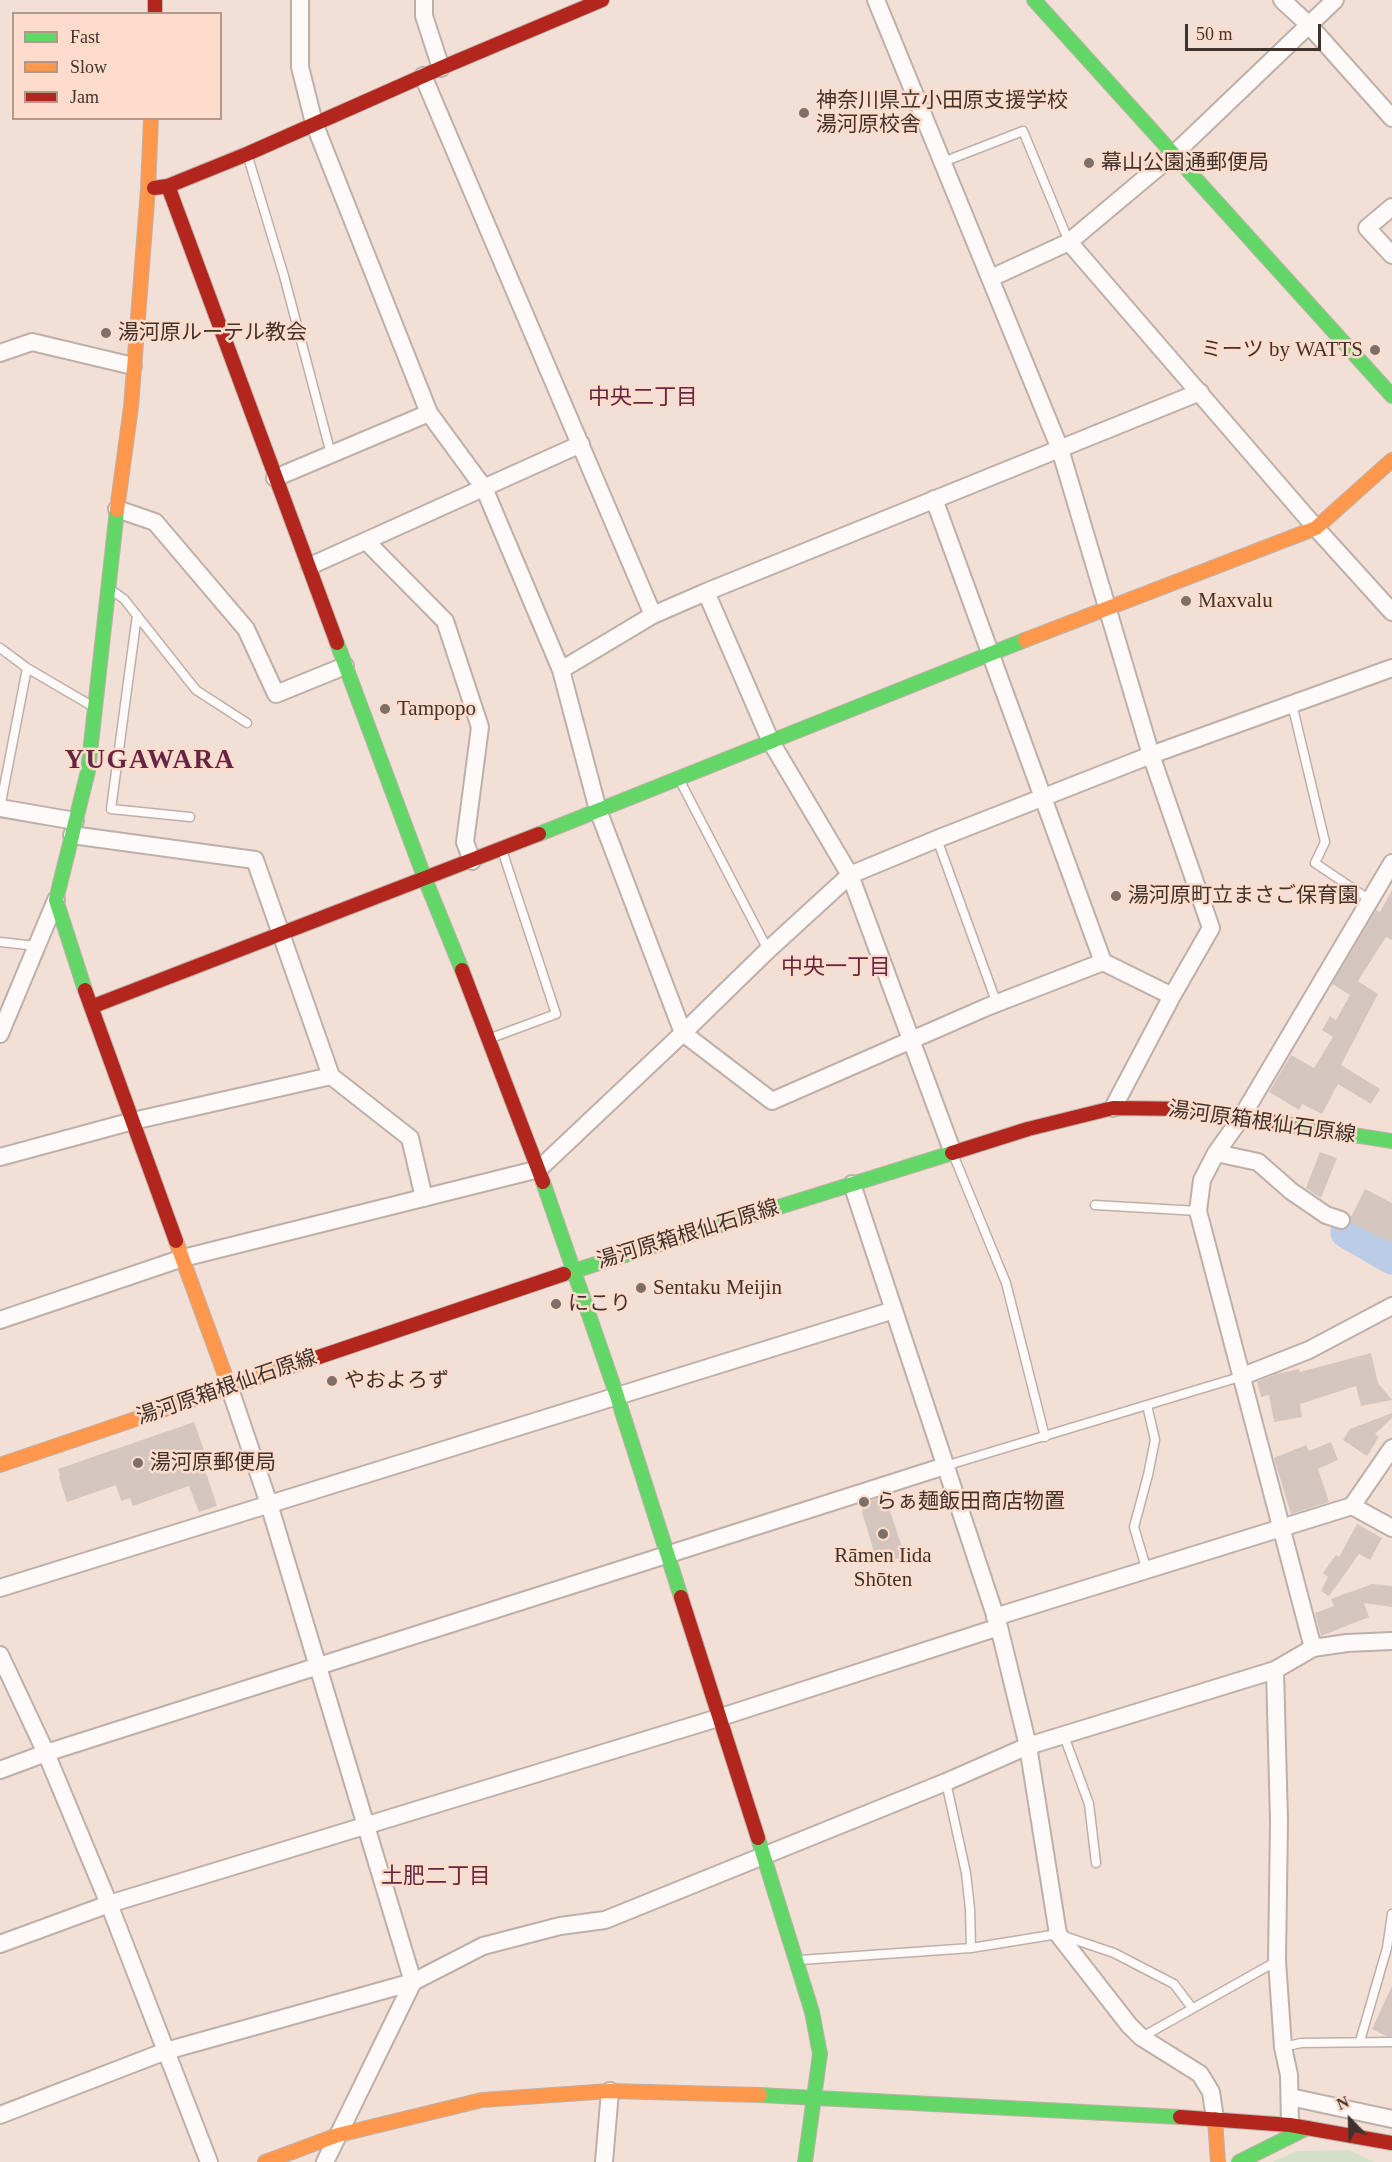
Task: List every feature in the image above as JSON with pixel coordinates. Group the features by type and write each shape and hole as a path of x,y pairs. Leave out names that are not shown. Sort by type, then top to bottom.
{"street":[{"path":"300,0 300,67 314,123 429,413 484,488 561,670 598,810 683,1033 772,1101 987,1007 1103,963"},
{"path":"424,0 424,16 441,68"},
{"path":"148,189 168,186 247,154 602,0"},
{"path":"876,0 1060,449 1109,607 1151,755 1211,928 1113,1108"},
{"path":"1034,0 1392,396"},
{"path":"1282,0 1308,24 1392,118"},
{"path":"991,278 1069,242 1174,154 1335,0"},
{"path":"423,76 653,615"},
{"path":"0,1034 56,900 88,771 117,509 131,407 148,189 151,120"},
{"path":"168,186 425,879 490,1039 539,1169 617,1396 812,2012 820,2054 805,2162"},
{"path":"1392,207 1367,228 1392,255"},
{"path":"1069,242 1316,528 1392,612"},
{"path":"0,353 32,342 133,366"},
{"path":"561,670 653,615 1200,392"},
{"path":"275,478 429,413"},
{"path":"310,566 581,444"},
{"path":"92,1007 472,861 991,653 1316,528 1392,460"},
{"path":"934,499 1103,963 1172,996"},
{"path":"117,509 155,522 246,629 276,694 345,666"},
{"path":"366,541 445,621 480,727 465,842 472,861"},
{"path":"706,592 771,742 850,875 953,1153"},
{"path":"0,1320 183,1258 539,1169 768,950 850,875 1151,755 1392,668"},
{"path":"0,808 73,828 255,860 331,1076 410,1138 424,1198"},
{"path":"1313,1648 1198,1210 1202,1180 1216,1153 1241,1118 1392,863"},
{"path":"56,900 92,1007 230,1386 269,1504 413,1982 325,2162"},
{"path":"0,1157 133,1121 331,1076"},
{"name":"湯河原箱根仙石原線","path":"0,1465 575,1270 1028,1129 1113,1108 1190,1109 1392,1141"},
{"path":"1216,1153 1258,1162 1291,1191 1326,1215 1341,1220"},
{"path":"852,1184 997,1622 1028,1746 1058,1934 1129,2025 1142,2037 1200,2074 1211,2092 1218,2162"},
{"path":"1243,1376 1309,1350 1392,1305"},
{"path":"0,1588 894,1310"},
{"path":"0,1944 109,1904 718,1718 1147,1571 1352,1506 1392,1448"},
{"path":"0,1770 46,1753 945,1466"},
{"path":"1352,1506 1392,1528"},
{"path":"0,2115 166,2051 413,1982 483,1946 560,1926 605,1920 946,1782 1028,1746 1275,1670 1313,1648 1347,1642 1392,1641"},
{"path":"0,1654 46,1753 109,1904 209,2162"},
{"path":"1275,1670 1279,1821 1277,1961 1282,2047 1289,2075 1290,2125"},
{"path":"604,2162 610,2091"},
{"path":"266,2162 338,2136 482,2100 610,2091 813,2096 1215,2119 1290,2125 1392,2144"},
{"path":"1290,2097 1392,2119"},
{"path":"1239,2162 1307,2128"}],"lane":[{"path":"943,162 1023,131 1069,242"},
{"path":"247,154 284,276 331,454"},
{"path":"108,588 124,599 196,690 247,723"},
{"path":"137,615 111,808 190,817"},
{"path":"0,648 27,668 95,708"},
{"path":"0,808 27,668"},
{"path":"1292,704 1325,842 1315,863 1370,900"},
{"path":"678,779 768,950"},
{"path":"937,839 997,1004"},
{"path":"490,1039 556,1014 502,849"},
{"path":"0,942 36,946"},
{"path":"953,1153 1006,1282 1045,1437"},
{"path":"1095,1205 1198,1210"},
{"path":"945,1466 1243,1376"},
{"path":"1147,1405 1155,1440 1134,1527 1147,1571"},
{"path":"1064,1736 1089,1804 1096,1863"},
{"path":"946,1782 966,1873 971,1948"},
{"path":"1360,2041 1388,1948 1392,1914"},
{"path":"797,1960 971,1948 1058,1934 1114,1953 1174,1984 1192,2008"},
{"path":"1142,2037 1277,1961"},
{"path":"1282,2047 1301,2043 1392,2042"}],"green space":[{"path":"1348,2150 1375,2162 1272,2162 1297,2151"}],"building":[{"path":"1392,890 1392,940 1386,937 1358,981 1378,994 1341,1065 1380,1089 1371,1104 1338,1084 1322,1114 1302,1104 1299,1110 1269,1092 1291,1055 1314,1068 1333,1037 1322,1030 1330,1016 1336,1020 1350,995 1332,984 1376,910 1380,912"},
{"path":"1320,1152 1337,1158 1321,1198 1306,1188"},
{"path":"1365,1189 1392,1203 1392,1243 1351,1223 1351,1217"},
{"path":"1371,1353 1378,1383 1392,1400 1361,1406 1356,1386 1300,1404 1302,1417 1274,1422 1269,1395 1261,1397 1257,1382 1276,1374 1299,1369 1300,1372"},
{"path":"1392,1413 1392,1418 1375,1434 1379,1437 1367,1456 1343,1440 1350,1429"},
{"name":"湯河原郵便局","path":"194,1422 206,1456 201,1458 217,1506 199,1512 189,1486 133,1506 130,1498 121,1501 116,1485 67,1502 58,1469"},
{"path":"1331,1442 1338,1460 1318,1469 1329,1502 1291,1514 1274,1458 1306,1445 1309,1451"},
{"name":"Rāmen Iida Shōten","path":"885,1496 905,1556 878,1565 861,1504"},
{"path":"1357,1524 1382,1538 1370,1560 1359,1554 1329,1596 1321,1591 1328,1577 1323,1573 1336,1555 1339,1557"},
{"path":"1372,1584 1392,1586 1392,1607 1364,1603 1369,1617 1321,1636 1315,1613 1334,1606 1331,1599"},
{"path":"1392,1986 1392,2036 1386,2036 1372,2029"}],"waterway":[{"path":"1347,1232 1392,1258"}],"traffic: fast":[{"path":"1034,0 1392,396"},
{"path":"85,990 56,900 88,771 117,510"},
{"path":"539,834 1025,640"},
{"path":"337,643 425,879 462,970"},
{"path":"1284,1124 1392,1141"},
{"path":"564,1274 952,1153"},
{"path":"543,1182 617,1396 681,1597"},
{"path":"758,1838 812,2012 820,2054 805,2162"},
{"path":"760,2095 1180,2117"},
{"path":"1239,2162 1307,2128"}],"traffic: slow":[{"path":"117,510 131,407 148,189 151,120"},
{"path":"1025,640 1316,528 1392,460"},
{"path":"176,1241 229,1386"},
{"path":"0,1465 307,1361"},
{"path":"265,2162 338,2135 482,2100 610,2091 760,2095"},
{"path":"1215,2119 1218,2162"}],"traffic: jam":[{"path":"155,0 155,12"},
{"path":"154,188 168,186 247,154 602,0"},
{"path":"168,186 337,643"},
{"path":"91,1007 539,834"},
{"path":"462,970 543,1182"},
{"path":"85,990 176,1241"},
{"path":"952,1153 1028,1129 1113,1108 1190,1109 1284,1124"},
{"path":"307,1361 564,1274"},
{"path":"681,1597 758,1838"},
{"path":"1180,2117 1290,2125 1392,2143"}],"place":[{"name":"神奈川県立小田原支援学校 湯河原校舎","path":"804,113"},
{"name":"幕山公園通郵便局","path":"1089,163"},
{"name":"湯河原ルーテル教会","path":"106,333"},
{"name":"ミーツ by WATTS","path":"1375,350"},
{"name":"Maxvalu","path":"1186,601"},
{"name":"Tampopo","path":"385,709"},
{"name":"湯河原町立まさご保育園","path":"1116,896"},
{"name":"Sentaku Meijin","path":"641,1288"},
{"name":"にこり","path":"556,1304"},
{"name":"やおよろず","path":"332,1381"},
{"name":"湯河原郵便局","path":"138,1463"},
{"name":"らぁ麺飯田商店物置","path":"864,1502"},
{"name":"Rāmen Iida Shōten","path":"883,1534"}],"district":[{"name":"中央二丁目","path":"643,398"},
{"name":"YUGAWARA","path":"150,761"},
{"name":"中央一丁目","path":"836,968"},
{"name":"土肥二丁目","path":"436,1877"}]}
